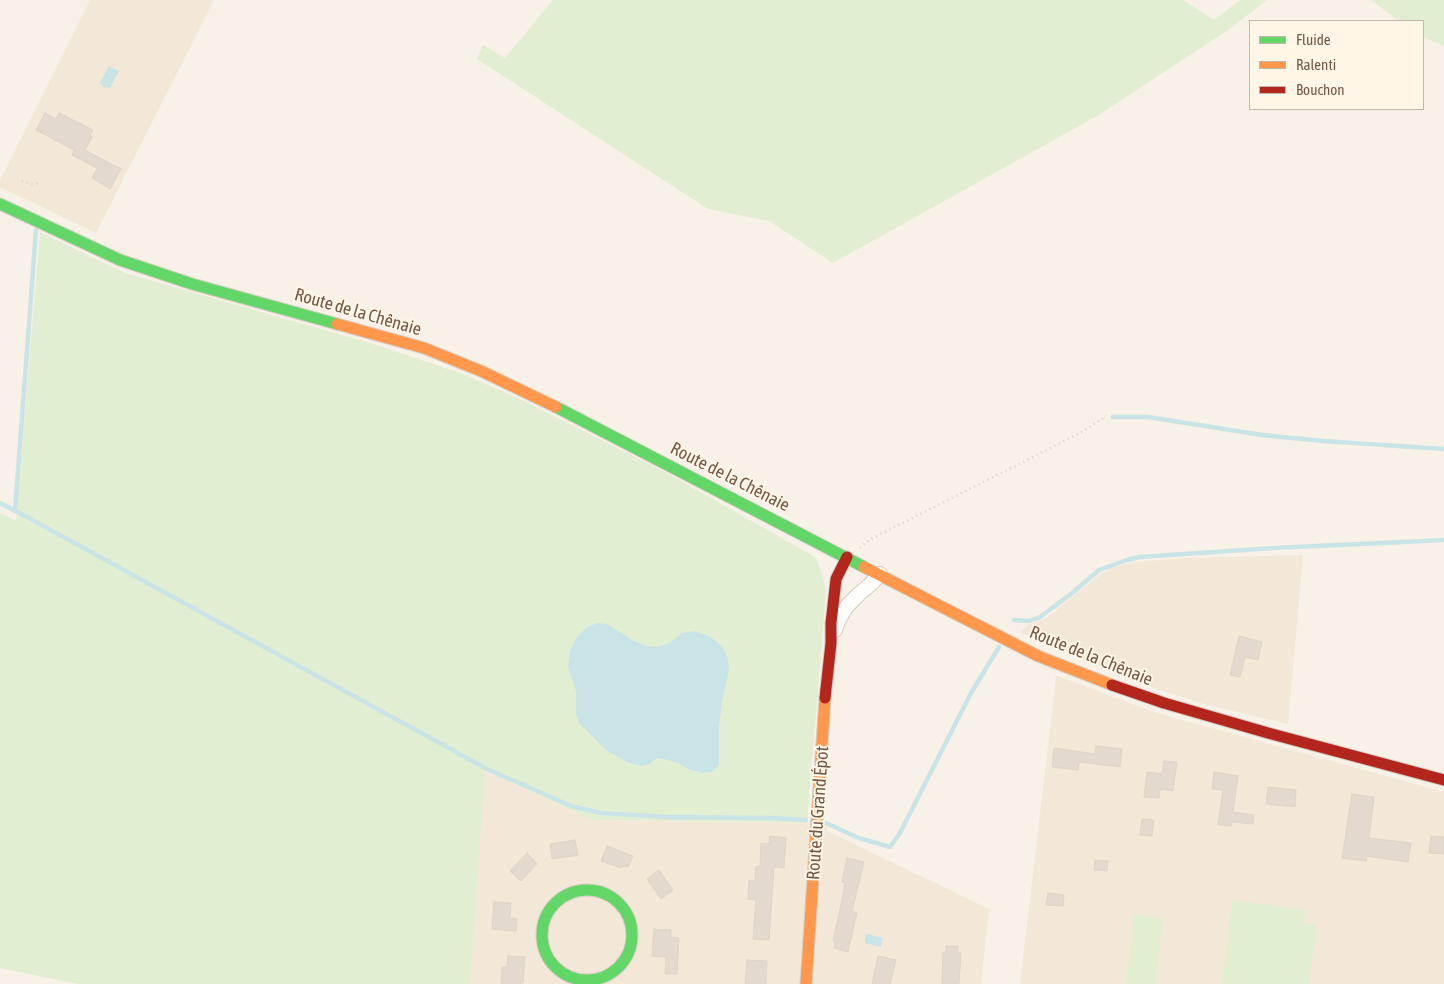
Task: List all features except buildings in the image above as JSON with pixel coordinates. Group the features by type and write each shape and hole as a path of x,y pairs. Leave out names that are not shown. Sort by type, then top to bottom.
{"main road":[{"name":"Route de la Chênaie","path":"0,204 120,260 192,284 400,341 457,361 511,384 1038,656 1105,683 1183,709 1444,780"},
{"name":"Route du Grand Épot","path":"806,984 831,623 836,579 850,558"},
{"path":"582,889 599,891 615,899 629,917 632,931 630,949 624,962 608,976 586,982 560,972 552,965 546,955 541,939 544,919 551,906 560,897 582,889"}],"street":[{"name":"Route du Grand Épot","path":"830,643 838,621 847,606 880,574"}],"path":[{"path":"22,181 32,184 38,183"},
{"path":"850,558 869,540 1080,433 1102,419 1106,414"}],"shaded area":[{"path":"90,0 214,0 96,233 0,187 0,181"},
{"path":"1303,555 1288,724 1204,704 1135,682 1020,632 1030,624 1046,618 1107,570 1131,562 1189,558"},
{"path":"1055,675 1154,712 1444,792 1444,984 1020,984"},
{"path":"484,770 592,820 826,824 827,831 989,909 981,984 470,984"}],"green space":[{"path":"553,0 1183,0 1214,20 1240,0 1267,0 1228,30 1097,116 833,263 769,221 708,209 477,59 483,45 505,58"},
{"path":"1371,0 1444,0 1444,46 1424,37 1424,20 1398,20"},
{"path":"40,232 125,273 373,344 460,373 518,398 665,472 815,557 821,570 826,590 807,823 592,820 485,770 470,984 78,984 0,968 0,513 16,521"},
{"path":"1232,900 1305,910 1304,924 1317,925 1309,984 1222,984"},
{"path":"1134,915 1163,918 1155,984 1126,984"}],"water":[{"path":"109,66 119,71 110,88 105,88 100,83"},
{"path":"597,623 607,624 634,641 646,646 658,647 670,643 682,633 694,631 709,636 722,646 728,659 729,669 719,727 719,765 712,772 702,773 688,769 678,763 657,758 649,764 641,766 629,763 606,750 580,724 576,714 576,691 568,667 570,651 576,638 586,628"},
{"path":"867,934 883,938 881,947 865,943"}],"waterway":[{"path":"15,511 36,230"},
{"path":"1113,417 1148,417 1262,435 1323,441 1444,449"},
{"path":"0,503 487,769 571,806 601,813 668,817 806,820"},
{"path":"1014,620 1029,621 1040,617 1099,570 1139,557 1444,540"},
{"path":"826,823 859,838 890,847 900,833 971,693 999,647"}],"traffic: fast":[{"path":"0,204 120,260 192,284 337,324"},
{"path":"556,407 864,567"},
{"path":"587,890 604,893 619,903 629,918 632,935 629,952 619,967 604,977 587,980 570,977 555,967 545,952 542,935 545,918 555,903 570,893 587,890"}],"traffic: slow":[{"path":"337,324 424,348 481,371 556,407"},
{"path":"864,567 1038,656 1112,685"},
{"path":"806,984 825,698"}],"traffic: jam":[{"path":"825,698 836,579 847,557"},
{"path":"1112,685 1164,703 1268,733 1444,780"}]}
